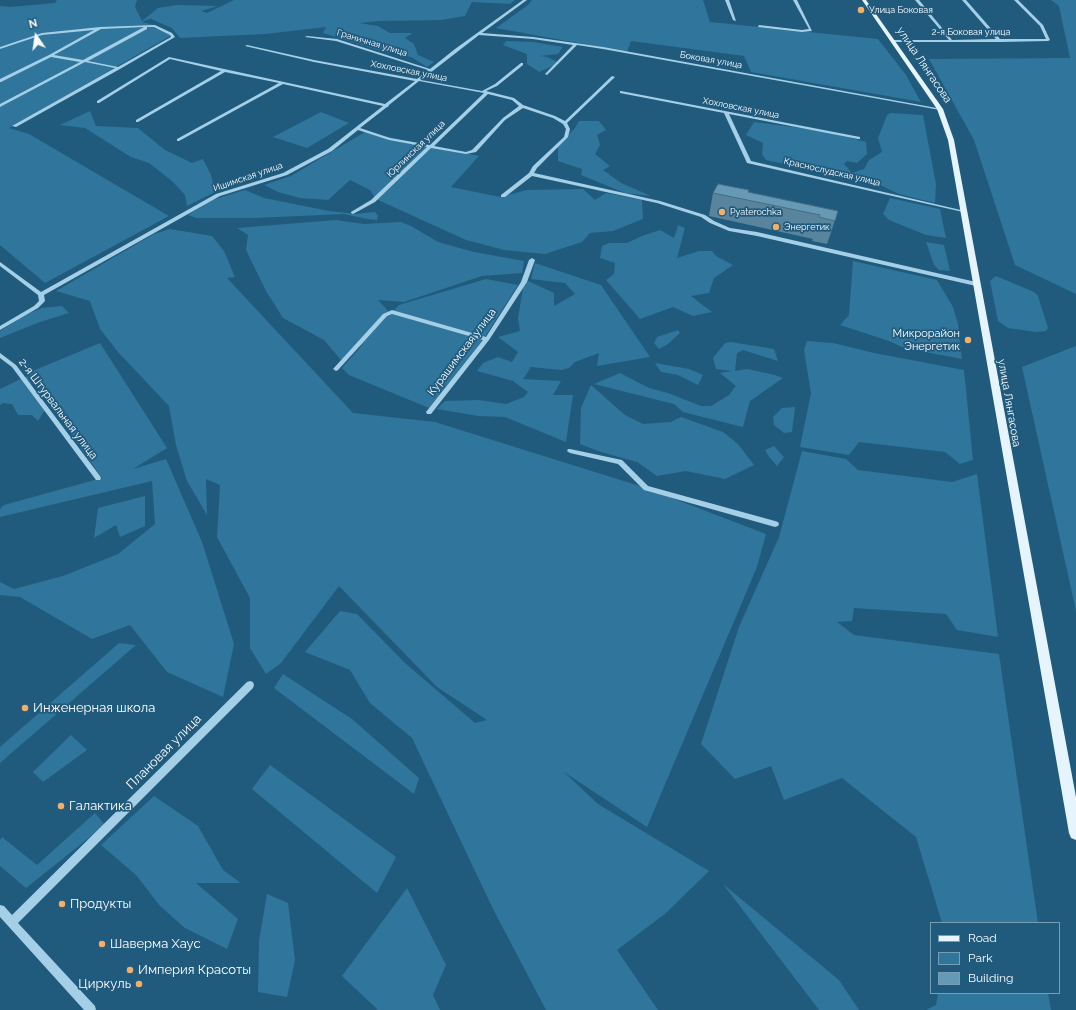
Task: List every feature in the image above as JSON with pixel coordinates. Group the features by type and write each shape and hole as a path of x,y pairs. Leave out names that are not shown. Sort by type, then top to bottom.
{"main road":[{"name":"улица Лянгасова","path":"864,0 940,109 951,140 1076,833"}],"street":[{"name":"Ишимская улица","path":"41,294 218,195 285,174 330,150 388,106 431,70 525,0"},
{"path":"727,0 735,20"},
{"path":"759,26 809,31 811,28 795,0"},
{"path":"917,0 952,40"},
{"path":"964,0 1000,41"},
{"name":"2-я Боковая улица","path":"894,41 1048,40 1042,26 1016,0"},
{"path":"0,106 140,30 155,26"},
{"path":"0,48 42,34 100,28 155,26 172,34 173,37 14,126"},
{"path":"0,81 50,56 100,28"},
{"name":"Боковая улица","path":"479,34 533,38 576,44 940,109"},
{"name":"Граничная улица","path":"307,37 336,40 431,70"},
{"path":"547,74 576,44"},
{"name":"Хохловская улица","path":"247,46 314,61 512,99 522,106 554,117 565,123"},
{"path":"50,56 119,68"},
{"path":"98,102 169,58 388,106"},
{"name":"Юрлинская улица","path":"353,213 373,201 485,93 522,64"},
{"path":"137,121 225,70"},
{"path":"503,196 531,174 535,167 566,137 568,129 565,123 590,97 613,77"},
{"path":"179,140 283,83"},
{"name":"Хохловская улица","path":"621,92 858,138"},
{"path":"358,129 389,139 462,153 474,151 504,119 522,106"},
{"name":"Краснослудская улица","path":"726,113 749,162 963,211"},
{"path":"531,174 664,204 703,216 728,229 757,234 976,284"},
{"name":"Курашимская улица","path":"429,412 487,339 524,282 532,260"},
{"path":"0,264 41,294 42,301 36,308 0,328"},
{"path":"336,369 388,313 396,312 487,339"},
{"name":"2-я Штурвальная улица","path":"0,355 14,366 98,478"},
{"path":"570,451 620,462 646,488 775,524"},
{"name":"Плановая улица","path":"12,922 250,685"},
{"path":"0,910 91,1010"}],"green space":[{"path":"57,0 137,0 135,7 142,21 158,8 177,5 218,6 201,11 207,13 234,0 515,0 510,4 472,2 465,16 441,20 379,21 359,23 378,26 390,33 413,33 405,38 414,44 418,55 434,62 427,67 413,58 399,53 384,52 323,33 326,27 265,34 180,38 172,28 151,19 152,18 142,22 154,25 172,35 9,128 29,134 169,216 45,283 0,245 0,6 10,7 55,3"},
{"path":"532,0 703,0 710,22 878,39 906,75 921,102 751,72 744,56 631,41 627,52 496,28 528,5"},
{"path":"1051,0 1076,0 1076,294 1015,265 974,140 929,59 1070,58 1059,6"},
{"path":"506,41 533,42 563,47 558,54 540,56 547,57 560,63 539,72 527,64 527,54 503,45"},
{"path":"90,111 96,126 138,128 165,150 192,163 203,159 211,175 215,192 187,206 185,195 172,181 149,163 131,157 85,128 60,125"},
{"path":"321,112 349,123 307,148 273,137"},
{"path":"891,113 923,115 936,184 935,203 899,194 878,184 766,160 762,154 763,143 746,135 754,122 824,131 866,142 867,154 857,163 847,161 844,164 852,173 864,169 869,160 882,152 878,138 887,115"},
{"path":"579,121 599,121 606,130 597,135 600,145 595,154 610,166 603,170 621,183 651,196 625,193 581,175 582,169 558,161 558,146 575,128"},
{"path":"365,132 479,156 451,187 500,197 527,190 583,189 595,200 606,193 642,200 643,219 613,231 590,233 582,242 545,254 504,250 466,240 376,199 370,190 350,180 328,200 300,198 278,192 264,185 291,176"},
{"path":"245,190 264,198 329,211 356,214 375,212 378,216 377,220 344,214 254,218 196,218 188,215 212,200"},
{"path":"890,198 940,209 946,238 926,235 889,220 883,214"},
{"path":"336,220 364,224 401,222 411,226 438,242 474,252 524,261 522,273 482,276 404,302 378,300 389,312 389,316 399,305 486,279 518,285 483,340 429,408 349,375 342,368 363,344 341,360 324,340 283,318 266,291 246,250 248,235 237,228"},
{"path":"678,225 685,228 677,258 699,251 712,251 716,256 733,265 714,278 709,293 691,296 712,312 693,316 673,307 640,319 606,280 614,274 615,263 600,258 602,246 609,243 627,243 660,230 674,238"},
{"path":"170,229 212,236 224,251 235,277 227,278 353,413 435,422 646,488 766,534 757,567 647,827 564,772 598,804 709,871 666,913 617,950 658,1010 546,1010 493,909 412,738 370,703 350,670 305,652 340,611 357,614 405,663 475,723 487,720 437,687 339,586 281,663 266,674 250,648 250,598 217,537 220,485 206,479 207,515 187,481 176,445 169,406 118,352 100,329 90,301 56,291 154,234"},
{"path":"926,242 944,245 950,271 939,270 934,265"},
{"path":"853,261 937,280 953,307 958,324 962,359 904,348 889,341 840,325 849,315"},
{"path":"535,263 601,285 650,357 597,366 599,353 575,362 569,368 561,370 531,367 523,379 561,381 553,395 573,395 566,442 505,417 478,416 437,409 445,401 479,400 506,404 524,397 528,392 513,381 477,371 483,363 498,357 512,362 518,352 498,337 520,331 518,318 523,288 528,281 554,293 554,306 575,294 565,283 531,279"},
{"path":"996,276 1034,292 1038,296 1048,328 1046,331 1036,332 1008,328 998,321 990,281"},
{"path":"62,306 69,313 40,322 0,338 0,331 25,315 42,308"},
{"path":"678,330 680,333 668,344 659,349 654,343 657,337"},
{"path":"807,341 833,343 874,353 964,370 973,460 960,464 945,452 859,442 849,455 800,447 811,393 804,350"},
{"path":"731,342 774,349 778,361 743,350 737,353 735,371 747,369 783,378 750,401 743,427 683,412 674,404 594,384 620,373 649,388 668,393 701,406 711,406 729,395 736,386 720,373 732,371 716,369 713,358 725,343"},
{"path":"100,343 167,448 133,469 166,459 202,542 234,644 223,697 167,672 130,625 92,639 20,597 0,595 0,582 14,589 63,576 118,554 155,524 152,481 0,517 0,509 4,505 102,478 28,373"},
{"path":"1076,346 1076,611 1022,367"},
{"path":"655,363 689,369 703,375 698,385 678,375 661,372"},
{"path":"27,376 45,410 38,421 32,415 18,415 12,404 3,403 0,405 0,389"},
{"path":"591,385 625,415 643,424 671,422 681,417 723,432 738,444 754,465 725,479 686,471 657,476 637,462 601,452 580,444 581,408"},
{"path":"795,407 792,432 784,433 774,425 773,417 782,408"},
{"path":"774,446 784,457 777,466 765,450"},
{"path":"802,451 846,459 858,470 952,482 977,474 998,637 957,630 946,614 854,608 852,621 837,622 854,635 999,654 1038,922 942,922 916,837 842,778 784,800 771,766 735,779 701,744 739,627 779,537"},
{"path":"145,496 145,526 120,537 116,525 94,538 98,508"},
{"path":"119,643 136,645 0,763 0,747"},
{"path":"283,674 352,719 419,778 414,794 274,688"},
{"path":"71,735 87,750 43,782 33,772"},
{"path":"270,765 396,857 377,893 252,789"},
{"path":"154,796 198,826 223,870 241,883 196,883 238,919 227,949 185,928 160,906 136,875 101,845"},
{"path":"95,813 105,825 26,888 0,866 0,840 2,837 37,865"},
{"path":"723,884 839,980 859,1010 819,1010"},
{"path":"407,888 446,965 433,995 440,1010 378,1010 342,976"},
{"path":"267,894 288,903 295,960 287,997 258,992 259,941"},
{"path":"938,994 1048,994 1051,1010 926,1010 936,1005"}],"building":[{"path":"718,184 749,190 748,192 838,211 835,221 819,217 820,215 713,193"}],"place":[{"name":"Улица Боковая","path":"861,10"},
{"name":"Pyaterochka","path":"722,212"},
{"name":"Энергетик","path":"776,227"},
{"name":"Микрорайон Энергетик","path":"968,340"},
{"name":"Инженерная школа","path":"25,708"},
{"name":"Галактика","path":"61,806"},
{"name":"Продукты","path":"62,904"},
{"name":"Шаверма Хаус","path":"102,944"},
{"name":"Империя Красоты","path":"130,970"},
{"name":"Циркуль","path":"139,984"}]}
